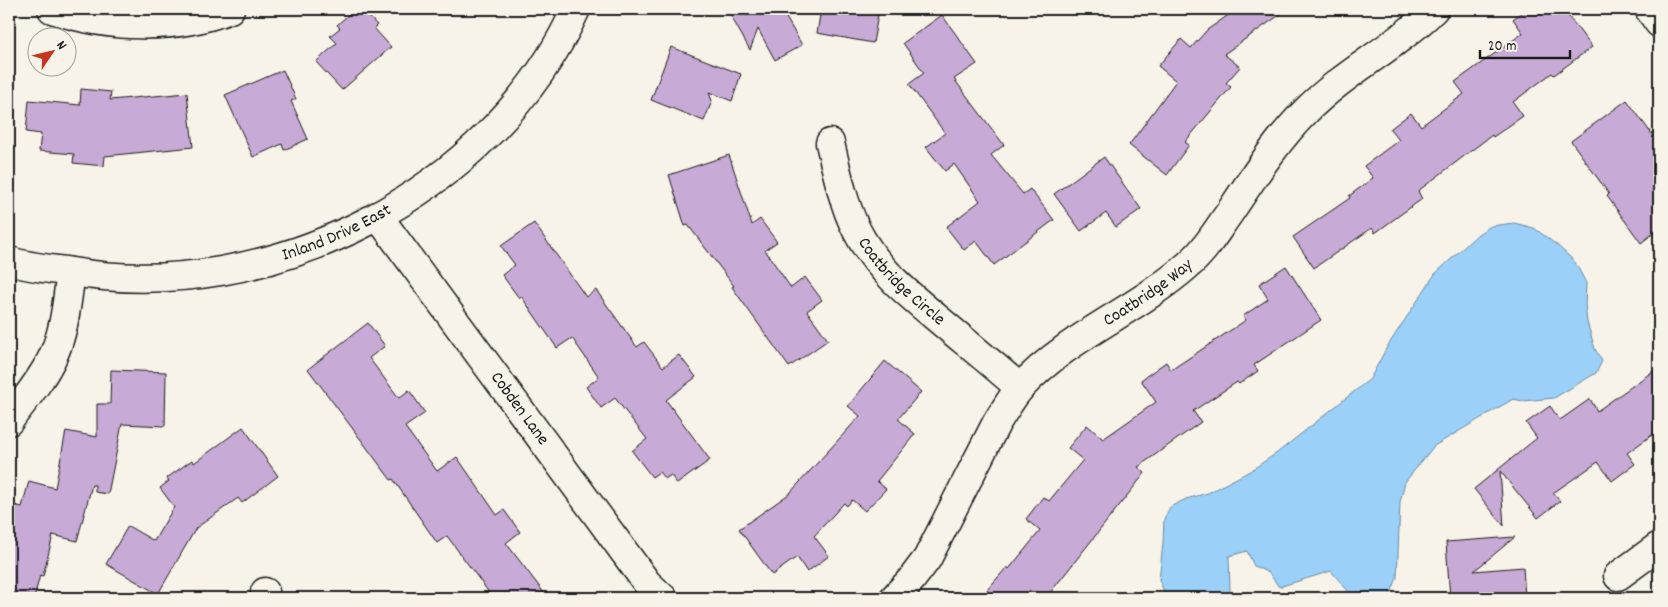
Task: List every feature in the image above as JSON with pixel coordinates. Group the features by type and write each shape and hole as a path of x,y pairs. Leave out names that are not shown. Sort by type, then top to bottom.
{"street":[{"path":"52,9 109,23 154,25 186,20 230,9"},
{"name":"Inland Drive East","path":"9,261 29,266 98,276 167,276 222,270 263,262 299,251 342,234 403,202 449,170 498,123 542,68 558,44 576,9"},
{"name":"Coatbridge Way","path":"894,598 912,580 927,560 997,422 1006,406 1020,388 1052,358 1164,285 1190,263 1211,238 1281,138 1307,110 1345,78 1412,29 1434,9"},
{"path":"1649,9 1659,23"},
{"name":"Coatbridge Circle","path":"830,143 840,189 850,215 861,239 879,265 901,289 1020,388"},
{"name":"Cobden Lane","path":"378,216 647,583 663,598"},
{"path":"9,420 40,380 54,354 64,324 72,272"},
{"path":"1618,576 1659,546"}],"water":[{"path":"1514,223 1534,228 1575,262 1586,283 1585,305 1587,322 1595,349 1602,361 1596,373 1554,398 1523,401 1513,399 1434,446 1405,482 1400,502 1397,578 1389,598 1354,598 1331,571 1279,587 1269,573 1254,566 1247,551 1229,556 1230,592 1220,598 1176,598 1165,594 1159,580 1164,519 1170,507 1186,499 1208,493 1250,471 1277,453 1370,379 1387,347 1435,274 1478,234 1491,226"}],"building":[{"path":"355,9 362,9 377,25 374,28 391,47 342,90 316,62 337,43 330,36 340,28 337,25"},
{"path":"727,9 781,9 802,45 775,60 758,29 750,50"},
{"path":"821,9 879,9 873,43 817,33"},
{"path":"1237,9 1288,9 1224,54 1240,67 1226,83 1231,87 1185,142 1189,145 1167,175 1129,145 1176,81 1158,66 1181,39 1191,48 1207,30"},
{"path":"1526,9 1563,9 1592,47 1554,75 1552,73 1513,102 1523,116 1493,137 1492,135 1418,191 1422,199 1375,233 1372,228 1314,268 1293,237 1350,198 1349,196 1373,178 1364,166 1399,140 1390,129 1411,113 1421,126 1464,94 1455,82 1523,33 1513,19"},
{"path":"942,15 977,64 954,79 1004,145 991,155 1023,194 1030,189 1054,220 994,265 976,241 964,250 946,227 980,201 954,164 945,171 926,147 945,133 909,84 924,73 903,43"},
{"path":"671,47 741,74 732,101 709,92 712,101 704,121 651,100"},
{"path":"283,70 296,99 291,101 308,139 284,150 282,144 253,157 225,95"},
{"path":"81,89 111,92 110,100 187,93 193,147 105,156 104,166 73,163 74,154 39,151 41,134 26,132 29,100 80,105"},
{"path":"1627,100 1659,144 1659,229 1641,243 1571,141"},
{"path":"729,155 752,225 760,219 777,242 765,250 791,288 805,277 822,300 807,311 828,340 789,367 732,287 734,286 688,225 685,226 669,175"},
{"path":"1104,157 1141,209 1116,227 1106,213 1081,231 1054,194"},
{"path":"534,223 586,297 596,290 637,347 644,342 663,367 679,355 696,377 666,400 710,460 677,484 671,475 665,479 659,472 652,477 632,451 647,439 615,398 601,408 586,387 599,377 572,338 557,348 521,296 519,298 502,275 515,265 501,246"},
{"path":"1286,266 1321,320 1254,365 1258,371 1239,384 1237,382 1193,411 1201,422 1138,467 1145,473 1046,598 980,598 1007,567 1009,569 1040,531 1026,519 1043,497 1049,501 1083,460 1068,448 1087,425 1103,439 1156,402 1141,380 1166,362 1171,370 1246,320 1243,316 1268,299 1259,284"},
{"path":"368,323 385,346 369,358 399,398 409,390 425,413 405,427 437,471 457,457 497,515 504,510 520,532 506,543 548,598 493,598 447,536 437,543 393,479 391,480 308,369"},
{"path":"885,361 921,392 898,419 915,434 877,481 886,489 865,511 852,500 847,506 844,503 814,536 829,556 807,572 797,557 772,575 739,529 789,494 860,416 848,406"},
{"path":"1659,367 1659,430 1627,453 1635,464 1612,481 1598,462 1553,493 1560,501 1538,518 1500,471 1504,526 1474,489 1537,438 1526,423 1550,406 1560,420 1590,399 1597,411"},
{"path":"111,370 166,372 165,426 122,424 108,494 95,492 95,485 92,485 77,541 53,535 43,576 40,575 34,598 9,598 9,524 14,505 22,507 29,481 55,488 66,431 97,437 97,404 110,404"},
{"path":"243,427 278,476 242,503 238,498 196,528 158,594 106,564 128,526 154,541 174,507 160,488 169,481 167,478 192,460 194,463"},
{"path":"1515,537 1474,571 1523,567 1525,597 1450,598 1446,542"}]}
